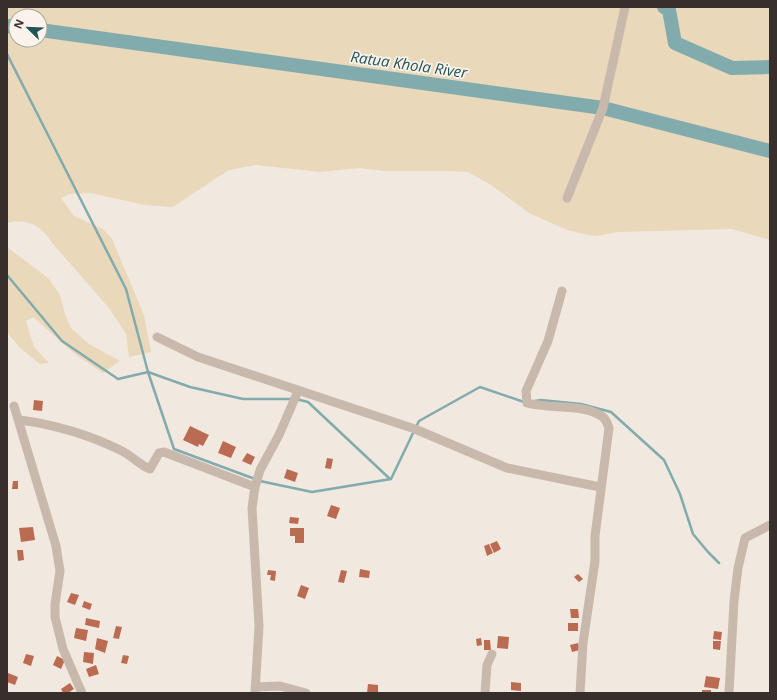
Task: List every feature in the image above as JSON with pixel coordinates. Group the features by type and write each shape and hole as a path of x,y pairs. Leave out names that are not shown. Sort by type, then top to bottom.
{"street":[{"path":"567,198 603,108 625,7"},
{"path":"562,291 548,341 526,391 527,403 538,406 580,409 599,414 606,420 609,428 609,440 600,487 594,536 595,561 583,643 580,693"},
{"path":"157,337 198,357 415,429 507,468 600,487"},
{"path":"298,391 279,435 260,470 255,487 252,508 258,626 255,690 280,686 306,693"},
{"path":"14,406 20,420 56,546 60,571 55,604 55,617 63,649 82,693"},
{"path":"20,420 52,424 102,440 130,455 145,467 150,469 159,453 164,452 255,487"},
{"path":"729,693 734,601 738,568 745,538 770,525"},
{"path":"485,693 487,665 492,654"}],"sand":[{"path":"7,7 770,7 770,240 732,229 619,232 596,236 583,234 567,230 529,213 491,185 468,172 386,171 359,168 320,172 256,165 229,170 173,207 145,205 91,193 69,194 61,198 74,216 103,229 112,239 144,315 151,352 129,357 126,334 109,308 44,232 34,225 15,222 7,223"},
{"path":"7,247 48,278 60,295 65,314 71,328 89,344 120,361 103,373 75,354 33,317 26,321 34,347 49,363 40,364 19,347 7,332"}],"building":[{"path":"34,400 43,401 42,411 33,410"},
{"path":"190,426 209,435 203,446 199,444 198,447 183,440"},
{"path":"223,441 236,447 231,458 218,453"},
{"path":"247,453 255,457 251,465 242,461"},
{"path":"327,458 333,459 331,469 325,468"},
{"path":"287,469 298,473 295,482 284,478"},
{"path":"13,481 18,481 18,489 12,489"},
{"path":"331,505 340,508 336,519 327,516"},
{"path":"290,517 299,518 298,524 289,523"},
{"path":"33,527 35,540 21,542 19,528"},
{"path":"290,528 304,528 304,543 295,543 295,536 290,536"},
{"path":"497,541 501,549 494,553 490,544"},
{"path":"489,544 493,553 487,556 484,546"},
{"path":"17,550 23,550 24,560 18,561"},
{"path":"360,569 370,571 369,578 359,577"},
{"path":"268,570 276,571 275,581 270,580 271,575 267,575"},
{"path":"341,570 347,571 344,583 338,582"},
{"path":"578,574 583,579 579,582 574,577"},
{"path":"301,585 309,588 305,599 297,596"},
{"path":"71,593 79,595 75,605 67,602"},
{"path":"84,601 92,604 90,610 82,607"},
{"path":"570,609 578,609 579,618 571,618"},
{"path":"86,618 100,621 99,628 85,625"},
{"path":"568,623 578,623 578,631 568,631"},
{"path":"116,626 122,627 119,639 113,638"},
{"path":"76,628 88,630 86,641 74,638"},
{"path":"714,631 722,632 721,640 713,639"},
{"path":"498,636 509,637 508,649 497,648"},
{"path":"97,638 108,641 105,653 95,649"},
{"path":"481,638 482,645 477,646 476,639"},
{"path":"484,640 490,640 491,650 484,650"},
{"path":"713,641 721,641 720,650 713,649"},
{"path":"578,643 580,650 572,652 570,645"},
{"path":"84,652 94,653 93,664 83,662"},
{"path":"26,654 34,656 31,666 23,663"},
{"path":"123,655 129,656 127,664 121,663"},
{"path":"57,656 65,660 61,669 53,665"},
{"path":"96,665 99,674 89,677 86,669"},
{"path":"8,673 18,677 15,685 7,682"},
{"path":"706,676 720,678 718,689 704,687"},
{"path":"511,682 521,683 521,691 511,690"},
{"path":"70,683 74,689 68,693 63,693 61,689"},
{"path":"368,684 378,685 378,693 367,693"},
{"path":"702,690 711,690 711,693 702,693"}],"waterway":[{"path":"664,7 669,10 675,43 732,68 770,67"},
{"name":"Ratua Khola River","path":"48,31 603,108 770,151"},
{"path":"7,54 126,289 148,372 174,449 255,479"},
{"path":"7,275 62,341 118,379 148,372 190,387 243,399 291,399"},
{"path":"416,427 419,421 480,387 524,402"},
{"path":"296,399 308,402 390,479"},
{"path":"535,401 541,400 581,404 611,412 664,460 680,494 693,534 719,563"},
{"path":"260,481 312,492 391,479 414,431"}]}
